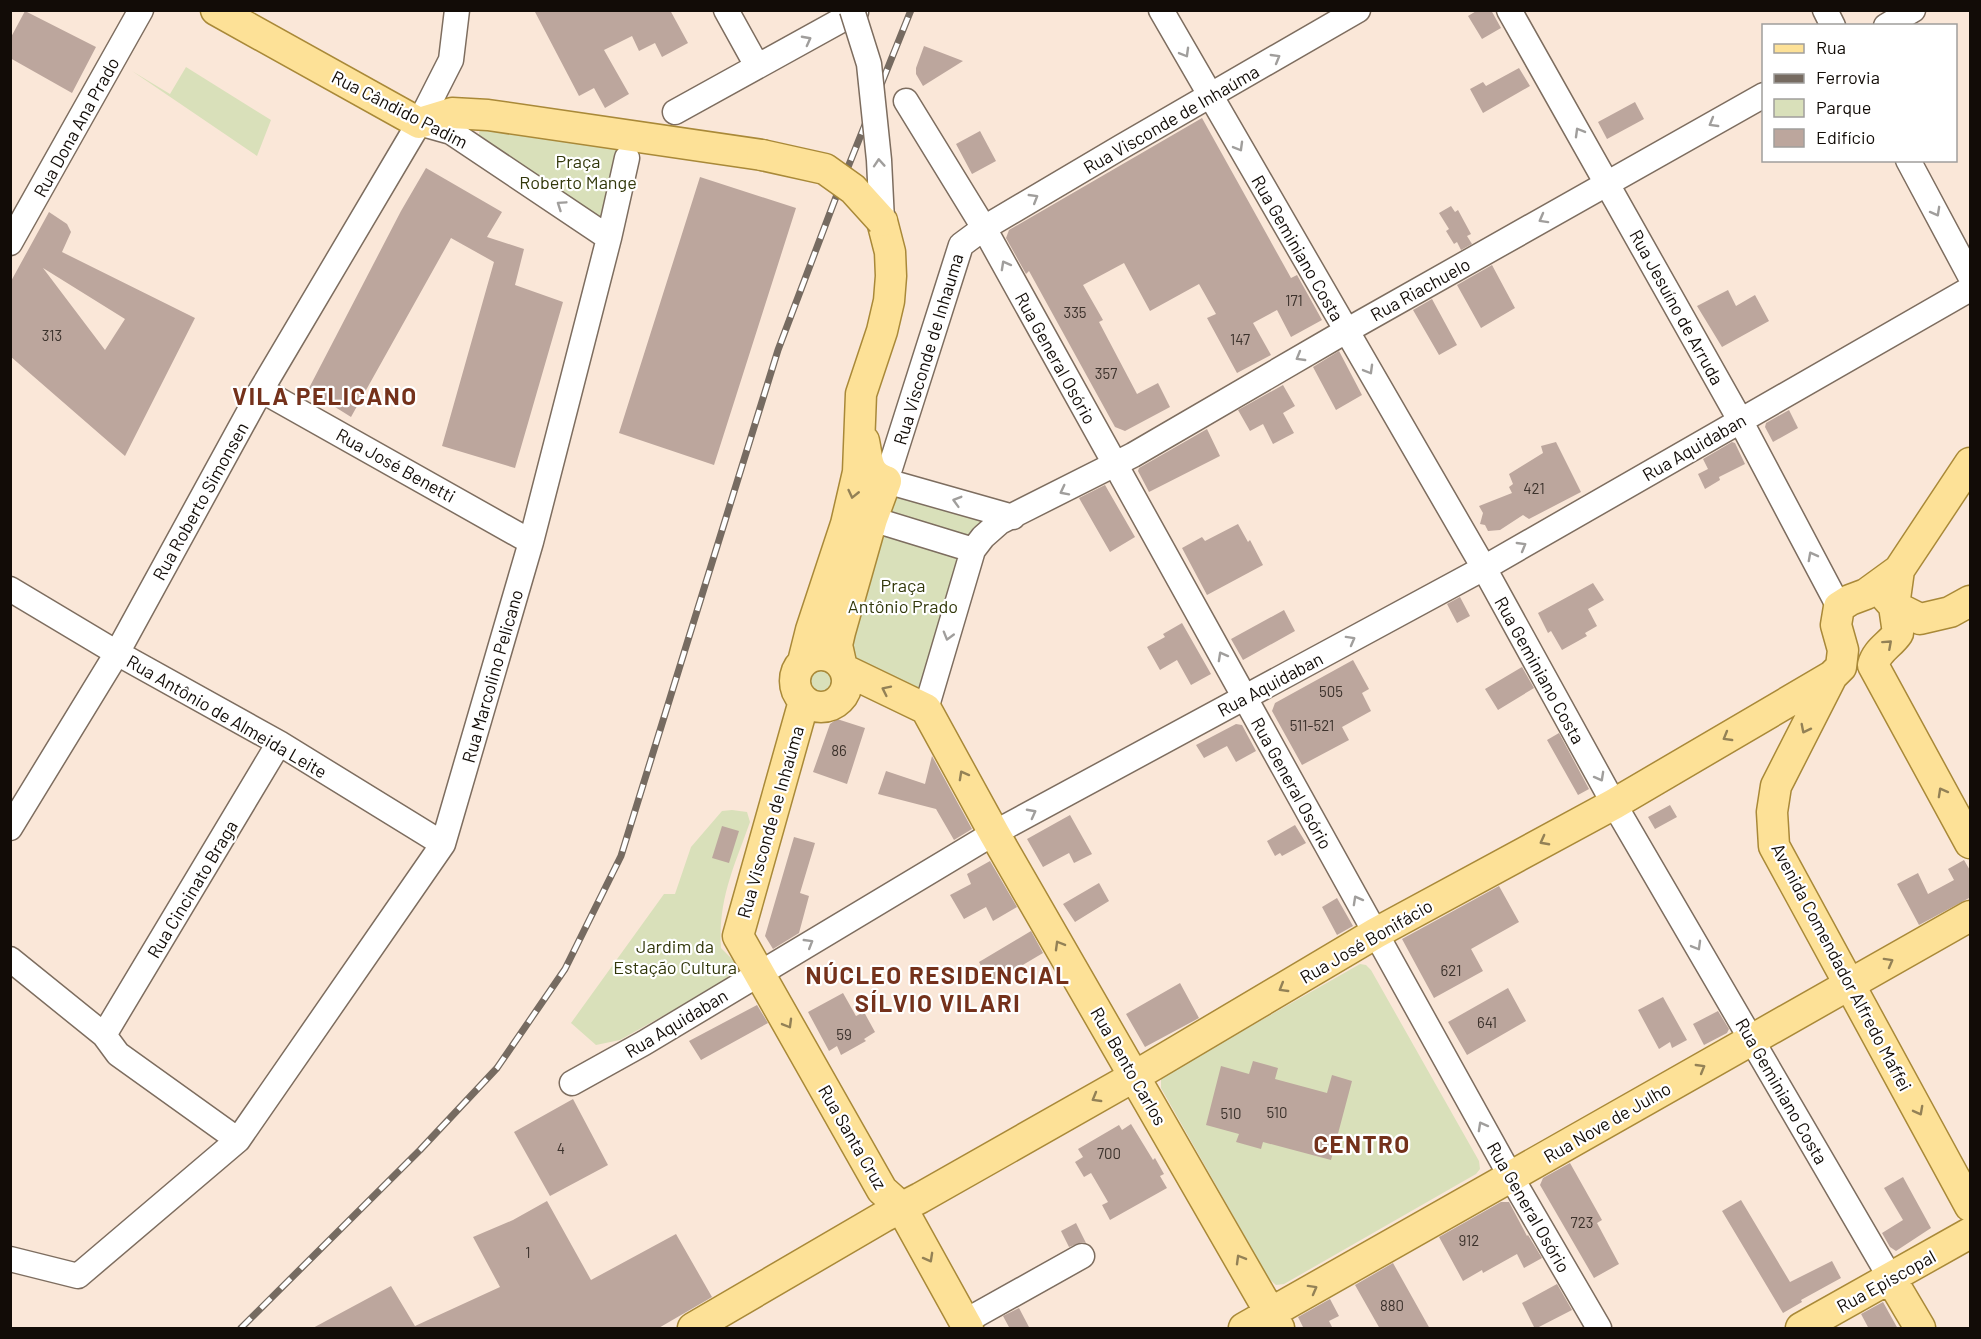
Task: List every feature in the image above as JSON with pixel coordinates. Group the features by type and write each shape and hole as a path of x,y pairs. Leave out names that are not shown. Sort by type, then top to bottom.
{"main road":[{"name":"Rua Cândido Padim","path":"216,10 419,123"},
{"path":"419,123 452,113 488,115 762,156 825,169 853,189 882,221 890,252 889,301 860,405 858,472 846,524 811,630 803,662 795,677 795,686 799,694 812,706 820,707 837,702 847,688 837,645 872,519 886,481 878,479 869,468 860,405"},
{"path":"1866,594 1899,570 1971,463"},
{"path":"1899,570 1894,606 1898,633 1876,656 1873,665 1971,843"},
{"path":"1839,607 1866,594 1877,593 1884,595 1894,606 1920,619 1950,612 1971,601"},
{"name":"Avenida Comendador Alfredo Maffei","path":"1839,607 1836,625 1843,650 1841,667 1832,676 1776,786 1772,812 1774,846 1971,1206"},
{"path":"803,662 818,655 834,658 843,666 926,709"},
{"name":"Rua José Bonifácio","path":"693,1329 901,1207 1135,1076 1376,933 1614,804 1832,676"},
{"name":"Rua Visconde de Inhaúma","path":"759,973 738,936 804,701"},
{"name":"Rua Bento Carlos","path":"926,709 994,833 1275,1321"},
{"name":"Rua Nove de Julho","path":"1244,1329 1275,1321 1511,1177 1971,916"},
{"name":"Rua Santa Cruz","path":"759,973 882,1190 901,1207 966,1325"},
{"name":"Rua Episcopal","path":"1801,1329 1971,1233"},
{"name":"Rua Geminiano Costa","path":"1891,1280 1920,1329"}],"street":[{"name":"Rua Dona Ana Prado","path":"11,241 141,10"},
{"name":"Rua Roberto Simonsen","path":"10,828 117,653 261,390 419,123 451,60 457,10"},
{"path":"726,10 757,66"},
{"name":"Rua Geminiano Costa","path":"1161,10 1484,568 1614,804 1891,1280"},
{"name":"Rua Visconde de Inhaúma","path":"984,228 1358,10"},
{"name":"Rua Jesuíno de Arruda","path":"1509,10 1740,420 1839,607"},
{"path":"1825,10 1832,24"},
{"path":"1889,24 1913,10"},
{"path":"675,112 854,11 869,64 879,160 882,221"},
{"name":"Rua Riachuelo","path":"1013,517 1115,465 1762,95"},
{"name":"Rua General Osório","path":"906,101 984,228 1511,1177 1599,1329"},
{"name":"Rua Cândido Padim","path":"419,123 451,132 609,238"},
{"name":"Rua Marcolino Pelicano","path":"10,1259 78,1276 238,1140 443,844 531,542 609,238 627,158"},
{"path":"1909,162 1971,276"},
{"name":"Rua Visconde de Inhauma","path":"886,481 961,245 984,228"},
{"name":"Rua Aquidaban","path":"572,1083 644,1043 994,833 1484,568 1971,289"},
{"name":"Rua José Benetti","path":"261,390 531,542"},
{"path":"886,481 1013,517"},
{"path":"926,709 973,550 983,537 1000,522 1013,517"},
{"path":"872,519 973,550"},
{"name":"Rua Antônio de Almeida Leite","path":"10,590 117,653 279,743 443,844"},
{"name":"Rua Cincinato Braga","path":"104,1035 279,743"},
{"path":"10,959 104,1035 118,1054 238,1140"},
{"path":"966,1325 1082,1256"}],"green space":[{"path":"186,67 271,120 257,156 132,71 170,94"},
{"name":"Praça Roberto Mange","path":"480,129 620,145 605,210 600,216 589,217 478,139"},
{"path":"896,489 998,518 971,538 891,513"},
{"name":"Praça Antônio Prado","path":"877,531 961,557 919,692 855,659 849,629"},
{"path":"822,666 832,670 836,680 832,690 822,694 812,690 808,680 812,670"},
{"name":"Jardim da Estação Cultura","path":"722,811 747,812 750,822 728,884 722,914 721,948 737,964 725,981 620,1040 596,1045 571,1023 664,894 675,894 691,847"},
{"path":"1360,964 1366,965 1371,970 1479,1161 1480,1169 1476,1174 1284,1284 1276,1285 1269,1279 1161,1088 1161,1079"}],"building":[{"path":"534,10 670,10 688,43 662,57 655,43 639,51 632,36 604,50 629,94 605,108 594,88 579,96"},
{"path":"1478,10 1491,10 1501,28 1482,39 1468,16"},
{"path":"25,11 96,47 72,93 10,58 10,39"},
{"path":"924,46 963,61 923,86 916,74 916,68"},
{"path":"1519,68 1530,86 1483,113 1470,89 1483,82 1486,86"},
{"path":"1635,102 1644,119 1607,139 1598,122"},
{"path":"1202,118 1291,278 1297,275 1322,320 1291,337 1277,310 1253,323 1271,355 1237,373 1207,318 1216,314 1199,284 1150,311 1124,263 1083,285 1103,320 1099,322 1137,394 1158,383 1170,407 1125,431 1115,427 1029,271 1026,274 1006,238 1009,230"},
{"path":"980,131 996,161 972,174 956,144"},
{"path":"426,168 502,212 487,237 524,249 515,285 563,302 515,468 442,446 494,262 451,238 351,417 308,390 401,211"},
{"path":"700,177 796,208 714,465 619,433"},
{"path":"1451,206 1455,212 1458,210 1471,234 1467,236 1472,244 1461,250 1457,242 1454,244 1446,231 1449,229 1439,213"},
{"path":"49,212 67,224 71,232 62,252 195,318 125,456 10,356 10,283","holes":["43,268 125,319 105,350"]},
{"path":"1492,265 1515,308 1481,328 1457,285"},
{"path":"1728,290 1736,306 1755,295 1769,321 1722,347 1697,306"},
{"path":"1432,299 1457,345 1439,355 1413,310"},
{"path":"1339,351 1362,395 1336,410 1313,367"},
{"path":"1283,385 1295,406 1283,413 1294,433 1273,444 1263,424 1250,431 1238,410"},
{"path":"1789,410 1798,428 1773,442 1765,427 1766,423"},
{"path":"1207,429 1220,456 1149,492 1138,471 1139,468"},
{"path":"1556,442 1581,492 1529,519 1523,515 1500,530 1488,531 1485,525 1480,524 1483,513 1479,506 1512,493 1509,487 1513,484 1509,474 1543,453 1541,446"},
{"path":"1732,442 1735,443 1745,464 1719,477 1720,480 1705,489 1698,474 1708,469 1703,459"},
{"path":"1105,485 1135,537 1110,552 1079,498"},
{"path":"1238,524 1248,542 1250,540 1263,565 1207,595 1182,548 1202,537 1205,541"},
{"path":"1593,583 1604,600 1588,609 1597,626 1585,633 1587,636 1562,650 1551,631 1548,633 1538,613"},
{"path":"1460,597 1470,616 1457,623 1447,604"},
{"path":"1284,610 1295,631 1243,660 1231,639"},
{"path":"1182,623 1211,674 1191,685 1177,660 1160,670 1147,647 1165,637 1163,634"},
{"path":"1353,660 1369,689 1362,693 1371,711 1342,727 1349,740 1302,765 1272,711 1275,703"},
{"path":"1522,667 1534,688 1498,710 1485,689"},
{"path":"837,719 865,728 847,784 813,772 830,724"},
{"path":"1236,724 1242,725 1256,751 1236,762 1227,746 1204,758 1196,745"},
{"path":"1559,733 1589,789 1578,795 1547,740"},
{"path":"932,756 972,829 954,840 936,809 878,794 886,771 925,784"},
{"path":"1670,805 1677,817 1655,829 1648,817"},
{"path":"1070,815 1092,854 1074,863 1069,853 1043,867 1027,839"},
{"path":"1295,825 1306,843 1282,856 1280,853 1275,856 1267,841"},
{"path":"722,826 739,831 729,863 712,858"},
{"path":"794,837 815,843 800,893 809,896 799,933 773,949 765,936"},
{"path":"1964,860 1971,872 1971,897 1919,925 1897,884 1918,873 1928,894 1954,880 1948,869"},
{"path":"990,861 1017,907 993,921 986,907 964,919 950,895 971,884 967,874"},
{"path":"1099,883 1109,901 1075,922 1063,904"},
{"path":"1499,886 1519,922 1471,949 1483,971 1434,998 1402,939"},
{"path":"1337,898 1353,926 1337,935 1322,907"},
{"path":"1031,931 1043,953 991,984 979,962"},
{"path":"1180,983 1199,1018 1145,1047 1126,1014"},
{"path":"1508,988 1526,1021 1467,1055 1448,1022"},
{"path":"843,993 856,1016 864,1012 875,1032 864,1039 866,1041 841,1055 837,1046 829,1051 808,1012"},
{"path":"1663,997 1687,1040 1672,1048 1670,1042 1659,1049 1638,1010"},
{"path":"757,1005 768,1023 701,1060 689,1041"},
{"path":"1718,1011 1729,1029 1727,1033 1704,1045 1693,1024"},
{"path":"1253,1061 1278,1068 1275,1079 1327,1093 1332,1075 1352,1081 1331,1160 1263,1142 1261,1149 1236,1142 1239,1134 1206,1125 1221,1066 1249,1074"},
{"path":"573,1099 608,1165 550,1196 514,1132"},
{"path":"1131,1124 1164,1174 1160,1176 1167,1188 1110,1220 1102,1205 1108,1202 1091,1173 1084,1177 1075,1162 1083,1157 1078,1149 1119,1125 1122,1130"},
{"path":"1570,1163 1602,1220 1597,1223 1619,1264 1594,1278 1540,1185 1543,1178"},
{"path":"1903,1177 1931,1228 1896,1251 1890,1247 1882,1233 1903,1220 1884,1188"},
{"path":"1741,1200 1790,1282 1832,1261 1841,1278 1801,1300 1802,1302 1783,1313 1722,1211"},
{"path":"547,1201 591,1280 676,1234 712,1297 657,1329 311,1329 391,1286 415,1326 500,1287 473,1237 513,1220"},
{"path":"1501,1202 1509,1202 1542,1258 1524,1268 1517,1254 1463,1281 1439,1237"},
{"path":"1076,1223 1086,1243 1082,1242 1069,1247 1061,1231"},
{"path":"1393,1263 1430,1329 1380,1329 1355,1285"},
{"path":"1557,1284 1572,1310 1535,1329 1522,1303"},
{"path":"1330,1299 1339,1316 1329,1321 1333,1329 1304,1329 1298,1317"},
{"path":"1883,1302 1898,1329 1869,1329 1861,1314"},
{"path":"1019,1308 1030,1329 1010,1329 1003,1316"}],"railway":[{"path":"241,1328 420,1150 497,1068 565,969 621,856 778,350 911,10"}],"district":[{"name":"VILA PELICANO","path":"325,395"},
{"name":"NÚCLEO RESIDENCIAL SÍLVIO VILARI","path":"938,988"},
{"name":"CENTRO","path":"1362,1143"}]}
